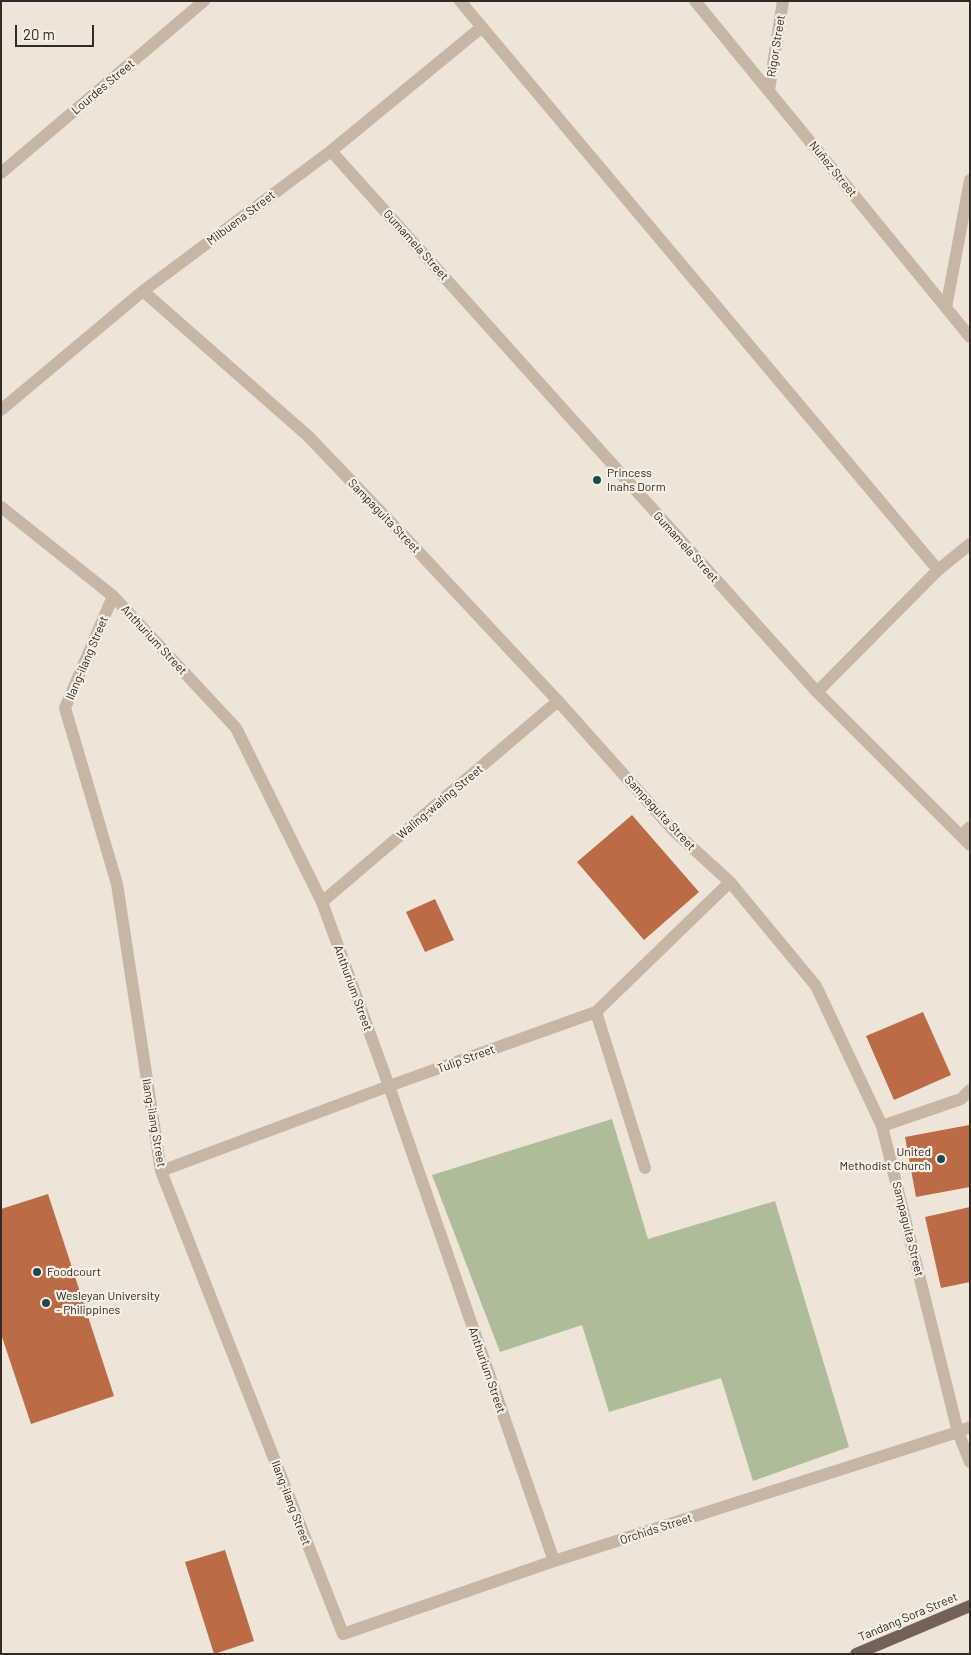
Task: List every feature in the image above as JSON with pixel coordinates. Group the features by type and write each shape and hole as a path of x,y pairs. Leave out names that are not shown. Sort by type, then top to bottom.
{"main road":[{"name":"Tandang Sora Street","path":"856,1654 970,1606"}],"street":[{"name":"Lourdes Street","path":"1,173 204,1"},
{"path":"460,1 938,570"},
{"name":"Nuñez Street","path":"695,1 970,337"},
{"name":"Rigor Street","path":"769,90 783,1"},
{"name":"Milbuena Street","path":"1,410 143,291 331,151 482,27"},
{"name":"Gumamela Street","path":"331,151 817,692 965,841"},
{"path":"946,308 970,180"},
{"name":"Sampaguita Street","path":"143,291 308,436 558,701 674,831 730,882 816,986 882,1126 964,1429 970,1462"},
{"name":"Anthurium Street","path":"1,508 113,596 236,728 322,902 389,1086 554,1562"},
{"path":"817,692 938,570 970,544"},
{"name":"Ilang-ilang Street","path":"113,596 65,708 116,884 162,1171 343,1634"},
{"name":"Waling-waling Street","path":"322,902 558,701"},
{"path":"965,841 970,826"},
{"name":"Tulip Street","path":"162,1171 389,1086 596,1012 730,882"},
{"path":"596,1012 645,1168"},
{"path":"882,1126 961,1099 970,1090"},
{"name":"Orchids Street","path":"343,1634 554,1562 964,1429"}],"green space":[{"path":"612,1119 648,1239 775,1201 849,1447 753,1481 721,1378 609,1412 582,1325 500,1352 432,1175"}],"building":[{"path":"632,815 699,892 644,940 577,862"},
{"path":"435,899 454,940 425,952 406,912"},
{"path":"923,1012 951,1075 894,1100 866,1036"},
{"path":"969,1125 970,1187 916,1197 905,1137"},
{"name":"Foodcourt","path":"48,1194 114,1396 31,1424 1,1334 1,1209"},
{"path":"970,1207 970,1282 941,1288 925,1217"},
{"path":"225,1550 254,1641 214,1654 185,1562"}],"place":[{"name":"Princess Inahs Dorm","path":"597,480"},
{"name":"United Methodist Church","path":"941,1159"},
{"name":"Foodcourt","path":"37,1272"},
{"name":"Wesleyan University - Philippines","path":"46,1303"}]}
